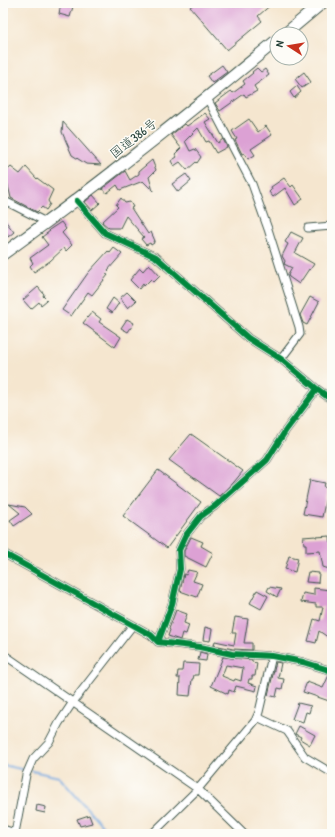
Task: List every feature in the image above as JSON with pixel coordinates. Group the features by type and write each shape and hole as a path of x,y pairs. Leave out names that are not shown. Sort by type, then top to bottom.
{"highway":[{"path":"294,26 321,3"},
{"name":"国道386号","path":"3,254 77,200 207,98 269,47"}],"street":[{"path":"207,98 252,184 299,327 300,334 281,359"},
{"path":"3,200 46,222"},
{"path":"77,200 105,233 156,257 248,338 281,359 332,400"},
{"path":"308,228 332,226"},
{"path":"158,642 172,604 180,568 179,550 186,535 201,516 215,506 267,460 286,430 317,389"},
{"path":"3,553 151,635 158,642 200,647 232,654 272,656 303,662 332,671"},
{"path":"3,829 15,833 26,775 33,759 49,742 59,723 73,702 133,625"},
{"path":"3,654 198,789 244,834"},
{"path":"152,834 198,789 255,721 272,656"},
{"path":"257,716 287,730 305,757 332,773"}],"building":[{"path":"61,3 74,3 70,17 59,14"},
{"path":"195,3 273,3 258,16 262,21 227,50 190,7"},
{"path":"222,65 227,72 212,83 207,76"},
{"path":"257,68 261,72 265,69 269,75 254,86 257,91 246,97 244,94 220,111 215,103 231,91 233,93 245,84 243,81"},
{"path":"304,72 311,82 302,88 295,79"},
{"path":"297,86 301,92 294,98 290,92"},
{"path":"205,113 210,119 205,122 218,143 223,139 227,147 216,153 209,141 206,142 198,128 185,141 190,151 195,149 201,157 197,163 196,162 187,170 180,162 174,166 171,161 177,157 175,154 181,148 171,135 185,124 187,126"},
{"path":"249,119 258,132 266,126 272,135 251,149 255,155 248,159 244,153 242,154 235,140 237,139 232,131"},
{"path":"63,122 101,165 86,164 72,155 62,132"},
{"path":"152,160 156,170 149,177 153,191 143,181 120,190 117,185 107,193 102,189 125,171 130,180 139,174 139,171"},
{"path":"11,167 20,174 26,167 37,179 53,190 48,201 50,204 46,210 42,207 37,212 11,198 6,177 3,174"},
{"path":"186,174 191,181 178,192 172,184"},
{"path":"284,178 291,187 293,185 303,199 295,205 285,188 273,197 269,192 272,189 271,187"},
{"path":"93,195 100,203 92,210 85,202"},
{"path":"121,198 125,203 130,202 133,207 131,208 148,234 151,232 155,241 153,241 154,243 151,245 150,243 146,245 141,239 144,237 126,216 120,228 109,228 102,222 118,207 116,205"},
{"path":"3,218 14,232 8,237 7,234 3,237"},
{"path":"61,222 66,229 62,233 72,245 66,251 64,248 50,261 34,272 30,266 33,263 30,258 48,245 42,237"},
{"path":"291,232 303,238 295,253 314,264 299,284 289,277 288,275 292,268 284,264 285,261 282,256 288,244 285,242"},
{"path":"114,248 122,254 108,270 109,271 106,274 108,275 92,295 88,292 71,316 62,310 88,273 108,251 110,253"},
{"path":"149,264 160,276 154,282 151,279 144,286 143,284 139,289 130,280 140,268 143,271"},
{"path":"38,287 47,300 41,305 39,302 31,309 23,300"},
{"path":"127,292 136,301 128,308 120,298"},
{"path":"310,297 319,302 307,325 303,323 300,315"},
{"path":"113,298 119,303 112,313 106,309"},
{"path":"92,312 101,319 99,322 121,337 115,347 83,323"},
{"path":"127,319 134,323 128,332 121,328"},
{"path":"191,434 243,471 219,496 169,460"},
{"path":"158,470 201,502 167,548 123,516"},
{"path":"310,480 325,483 324,487 328,488 322,517 303,514"},
{"path":"9,504 25,507 32,514 14,526 10,520 20,513"},
{"path":"330,536 332,545 332,570 323,567 320,551 306,552 306,544 304,544 303,537"},
{"path":"191,537 203,542 201,546 213,553 206,567 184,556 184,551"},
{"path":"289,556 298,558 295,572 285,569"},
{"path":"188,570 197,572 193,581 202,584 197,597 180,591 184,574 186,575"},
{"path":"308,572 319,573 318,583 306,582"},
{"path":"269,587 281,589 277,597 267,591"},
{"path":"314,588 330,590 329,609 332,610 332,640 319,631 316,643 308,641 314,619 320,621 323,607 316,607 316,604 301,602 303,593 314,595"},
{"path":"257,590 268,596 261,609 250,603"},
{"path":"176,610 187,614 184,623 189,625 186,634 182,633 180,640 168,636"},
{"path":"235,617 248,619 244,643 252,643 252,650 233,649 214,645 215,641 234,645 236,633 232,633"},
{"path":"205,627 212,629 210,641 203,640"},
{"path":"200,652 207,654 206,661 198,660"},
{"path":"223,657 252,660 252,662 257,663 255,676 252,676 252,679 249,679 248,683 257,686 256,691 236,686 234,692 229,690 228,694 211,686","holes":["226,665 243,668 241,681 235,679 234,681 222,676"]},
{"path":"276,662 281,663 278,678 284,679 282,689 278,688 276,697 268,695"},
{"path":"183,663 199,664 198,675 194,675 192,679 190,696 179,695 180,678 177,678 178,671 182,671"},
{"path":"329,675 332,676 332,702 303,692 307,682 323,688"},
{"path":"298,703 311,706 309,713 306,712 303,722 292,719"},
{"path":"299,726 315,735 310,745 295,734"},
{"path":"37,805 46,807 45,813 36,811"},
{"path":"89,815 92,823 80,826 77,819"}],"waterway":[{"path":"3,765 25,770"},
{"path":"32,771 59,777 110,834"}],"cycle path":[{"path":"77,201 105,233 156,257 248,338 281,359 332,400"},
{"path":"158,642 172,604 180,569 179,550 186,535 201,516 215,506 267,460 286,430 317,389"},
{"path":"3,553 151,635 158,642 200,647 232,654 272,656 303,662 332,671"}]}
